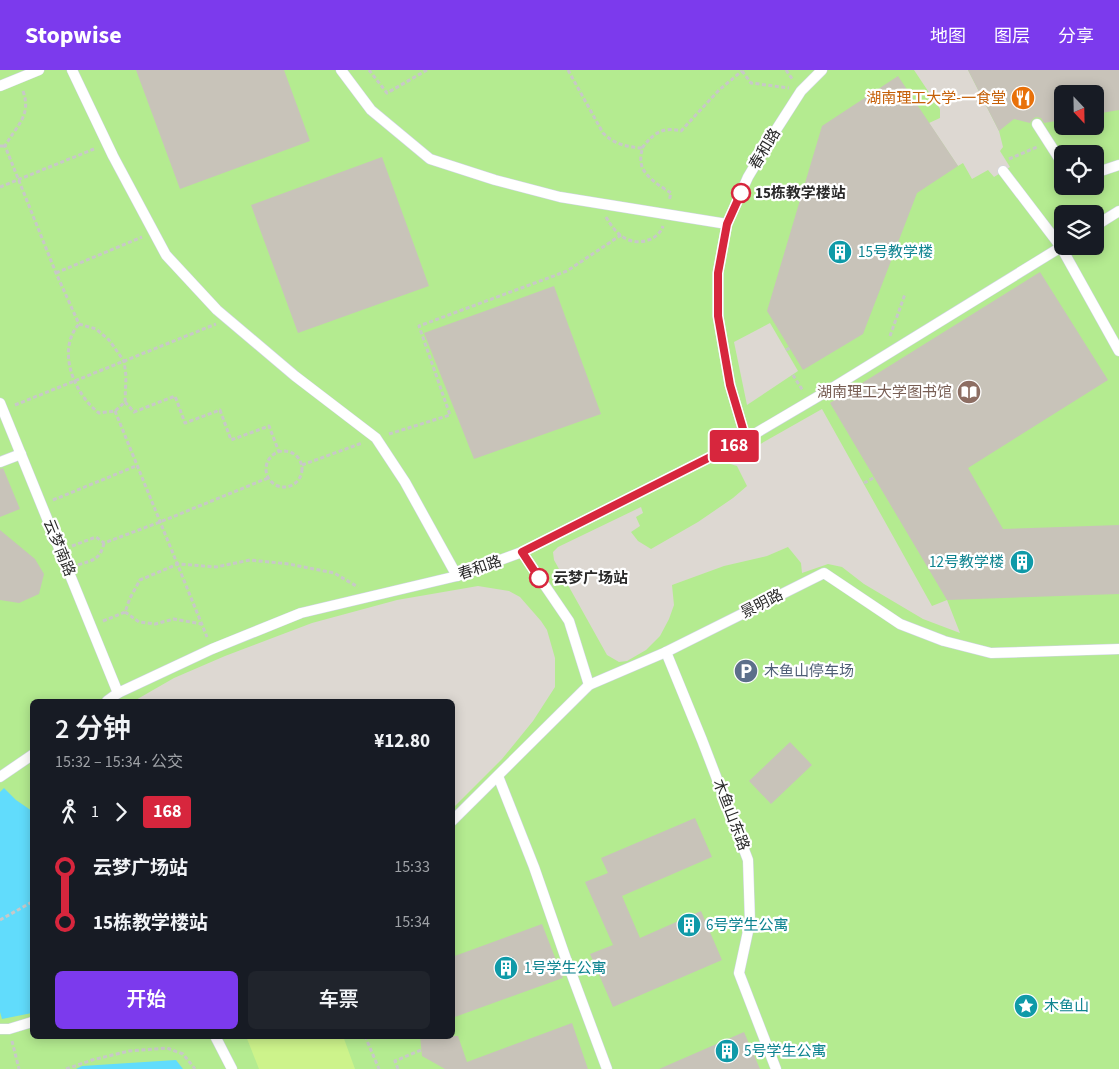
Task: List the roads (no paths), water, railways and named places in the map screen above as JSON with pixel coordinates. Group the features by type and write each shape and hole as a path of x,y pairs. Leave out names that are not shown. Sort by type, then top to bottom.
{"lane":[{"path":"0,86 40,70"},
{"path":"72,70 107,144 166,254 217,310 295,376 376,438 405,482 457,576"},
{"path":"341,70 372,110 430,159 494,180 560,197 727,224"},
{"name":"春和路","path":"110,699 118,693 212,649 301,613 457,576 522,552 746,439 730,385 718,316 718,273 727,224 748,177 800,91 822,70"},
{"path":"1037,124 1054,151"},
{"path":"1104,170 1119,166"},
{"path":"1003,171 1054,237"},
{"path":"1104,221 1119,212"},
{"path":"746,439 883,358 1054,252"},
{"path":"1066,255 1119,351"},
{"name":"云梦南路","path":"1,406 118,693"},
{"path":"0,462 21,454"},
{"path":"522,552 569,621 590,685"},
{"name":"景明路","path":"455,818 590,685 666,652 824,573 900,624 944,641 991,653 1119,649"},
{"name":"木鱼山东路","path":"666,652 748,860 750,922 739,972 776,1069"},
{"path":"0,778 30,756"},
{"path":"498,776 534,867 607,1069"},
{"path":"4,1029 30,1022"},
{"path":"217,1039 232,1069"}],"water":[{"path":"4,788 16,800 30,810 30,1013 2,1019 0,1012 0,792"},
{"path":"176,1060 183,1069 76,1069 82,1066"}],"place":[{"name":"湖南理工大学-一食堂","path":"1023,98"},
{"name":"15栋教学楼站","path":"741,193"},
{"name":"15号教学楼","path":"840,252"},
{"name":"湖南理工大学图书馆","path":"969,392"},
{"name":"12号教学楼","path":"1022,562"},
{"name":"云梦广场站","path":"539,578"},
{"name":"木鱼山停车场","path":"746,671"},
{"name":"6号学生公寓","path":"689,925"},
{"name":"1号学生公寓","path":"506,968"},
{"name":"木鱼山","path":"1026,1006"},
{"name":"5号学生公寓","path":"727,1051"}]}
